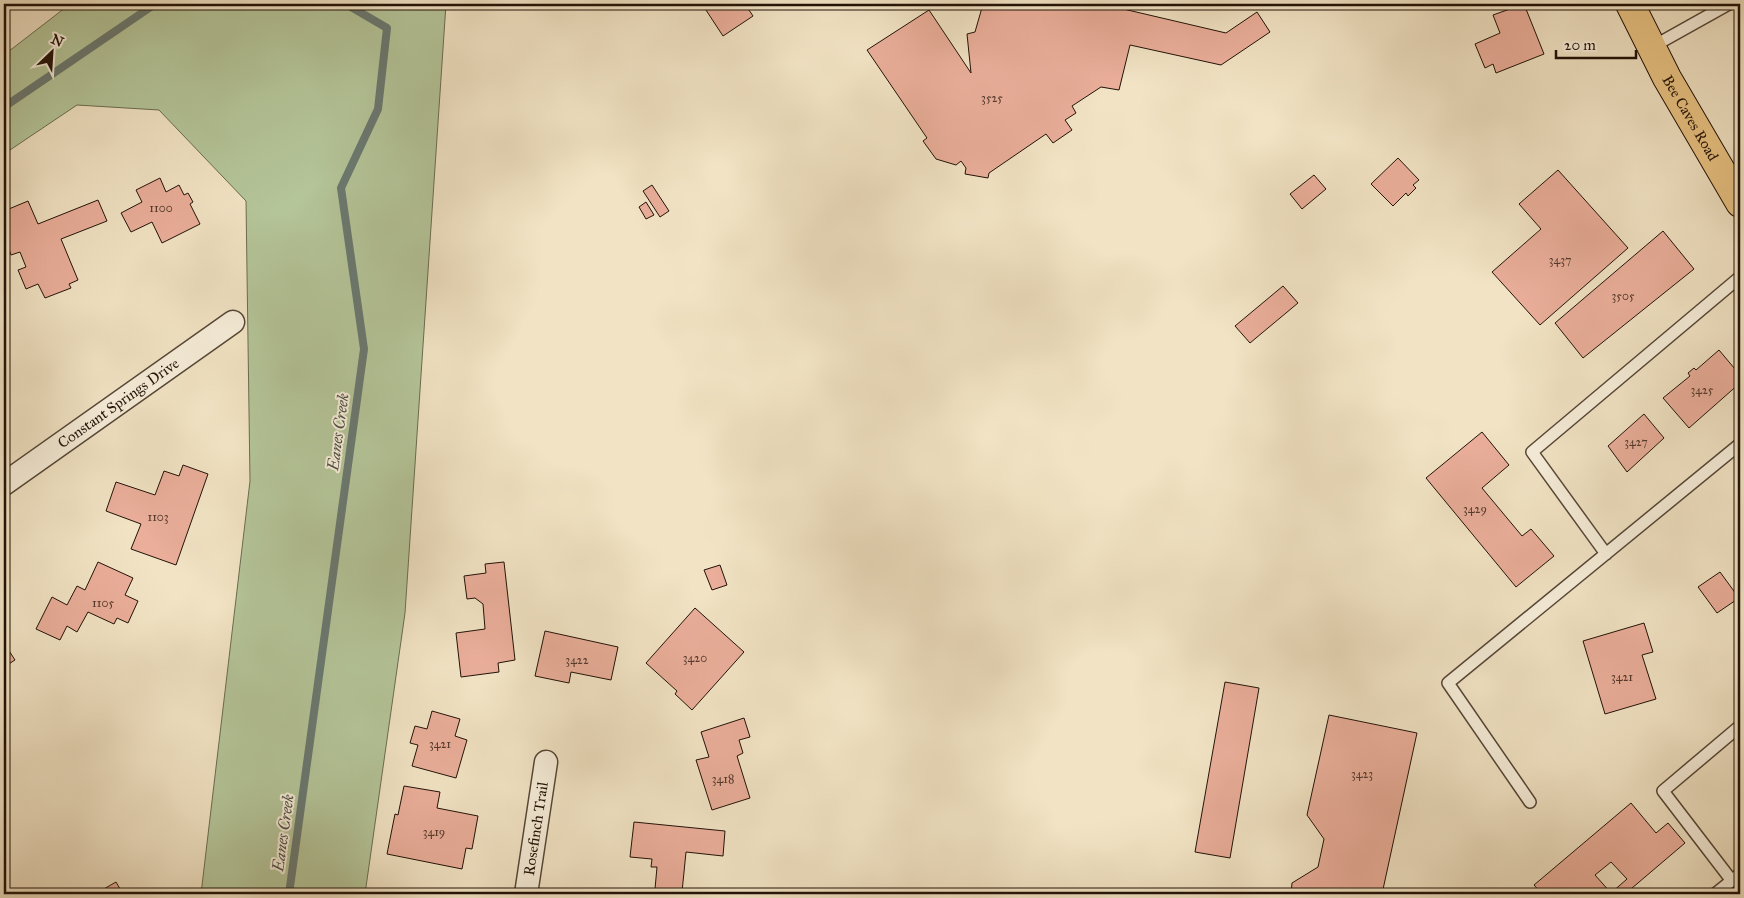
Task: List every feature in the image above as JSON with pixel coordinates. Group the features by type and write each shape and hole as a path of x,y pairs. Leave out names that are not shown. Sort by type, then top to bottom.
{"main road":[{"name":"Bee Caves Road","path":"1630,4 1680,101 1740,203"}],"street":[{"name":"Constant Springs Drive","path":"4,484 233,322"},
{"name":"Rosefinch Trail","path":"526,894 546,762"}],"lane":[{"path":"1651,47 1729,4"},
{"path":"1606,554 1532,452 1740,277"},
{"path":"1530,802 1448,683 1740,444"},
{"path":"1715,894 1736,878 1663,791 1740,726"}],"green space":[{"path":"70,4 446,4 405,613 365,894 201,894 250,481 246,201 159,110 77,105 4,154 4,55"}],"building":[{"path":"702,4 745,4 753,16 723,36"},
{"path":"983,4 1102,4 1226,33 1257,12 1270,32 1221,65 1130,45 1119,90 1101,87 1072,106 1076,113 1065,120 1072,130 1053,143 1046,134 989,173 988,178 965,174 966,168 961,161 956,165 936,159 923,141 927,138 867,50 929,10 971,73 967,34 975,32"},
{"path":"1524,4 1544,54 1496,73 1493,64 1485,68 1475,44 1500,33 1493,15"},
{"path":"1398,158 1419,180 1413,185 1416,188 1408,196 1406,193 1393,206 1371,184"},
{"path":"1558,170 1628,248 1540,325 1492,272 1541,229 1519,204"},
{"path":"1314,175 1326,189 1302,209 1290,194"},
{"path":"160,178 166,192 179,185 184,195 188,193 193,202 190,204 200,224 162,243 152,222 131,232 121,213 142,202 136,190"},
{"path":"652,185 669,211 660,217 643,191"},
{"path":"98,200 107,221 61,239 78,280 69,284 71,288 45,298 38,284 26,289 18,270 26,267 20,252 11,255 4,236 4,211 28,201 38,224"},
{"path":"646,202 654,215 646,219 639,207"},
{"path":"1663,231 1694,269 1583,358 1555,323"},
{"path":"1283,286 1298,303 1250,343 1235,326"},
{"path":"1719,350 1740,375 1740,383 1689,428 1663,398 1690,376 1688,373 1694,368 1696,370"},
{"path":"1644,414 1664,438 1627,472 1608,446"},
{"path":"1482,432 1509,465 1482,488 1522,536 1531,529 1554,556 1516,587 1426,478"},
{"path":"183,465 208,474 176,565 131,549 141,524 106,511 116,482 155,495 164,471 179,476"},
{"path":"98,562 133,578 125,595 138,601 128,623 117,618 114,624 88,612 77,632 67,626 60,640 36,629 52,597 67,605 77,586 85,590"},
{"path":"504,562 515,660 498,663 499,672 461,677 456,633 485,629 483,604 475,598 467,599 464,576 486,573 485,564"},
{"path":"720,565 727,585 712,590 704,570"},
{"path":"1720,572 1739,598 1717,613 1698,587"},
{"path":"695,608 744,652 692,710 675,694 677,691 646,663"},
{"path":"1644,623 1653,652 1642,655 1656,699 1605,714 1583,641"},
{"path":"545,631 618,647 611,680 571,672 569,683 535,676"},
{"path":"4,643 15,660 4,667"},
{"path":"1225,682 1259,688 1230,858 1195,852"},
{"path":"432,711 460,719 455,736 467,740 456,778 412,766 418,745 410,743 415,726 427,729"},
{"path":"1329,715 1417,733 1382,894 1291,894 1292,883 1318,867 1324,839 1307,815"},
{"path":"744,718 750,737 739,740 743,753 737,756 750,798 712,810 696,760 709,757 701,732"},
{"path":"404,786 440,792 437,808 478,816 472,849 466,848 462,869 387,854 395,814 398,815"},
{"path":"1631,803 1656,833 1668,823 1685,843 1625,894 1542,894 1534,885","holes":["1611,862 1627,879 1611,893 1595,875"]},
{"path":"634,822 725,831 723,856 686,852 682,892 655,889 657,867 651,867 652,859 630,857"},
{"path":"116,882 123,894 95,894"}],"waterway":[{"name":"Eanes Creek","path":"4,107 155,4"},
{"name":"Eanes Creek","path":"289,894 364,349 341,188 378,109 387,28 346,4"}]}
